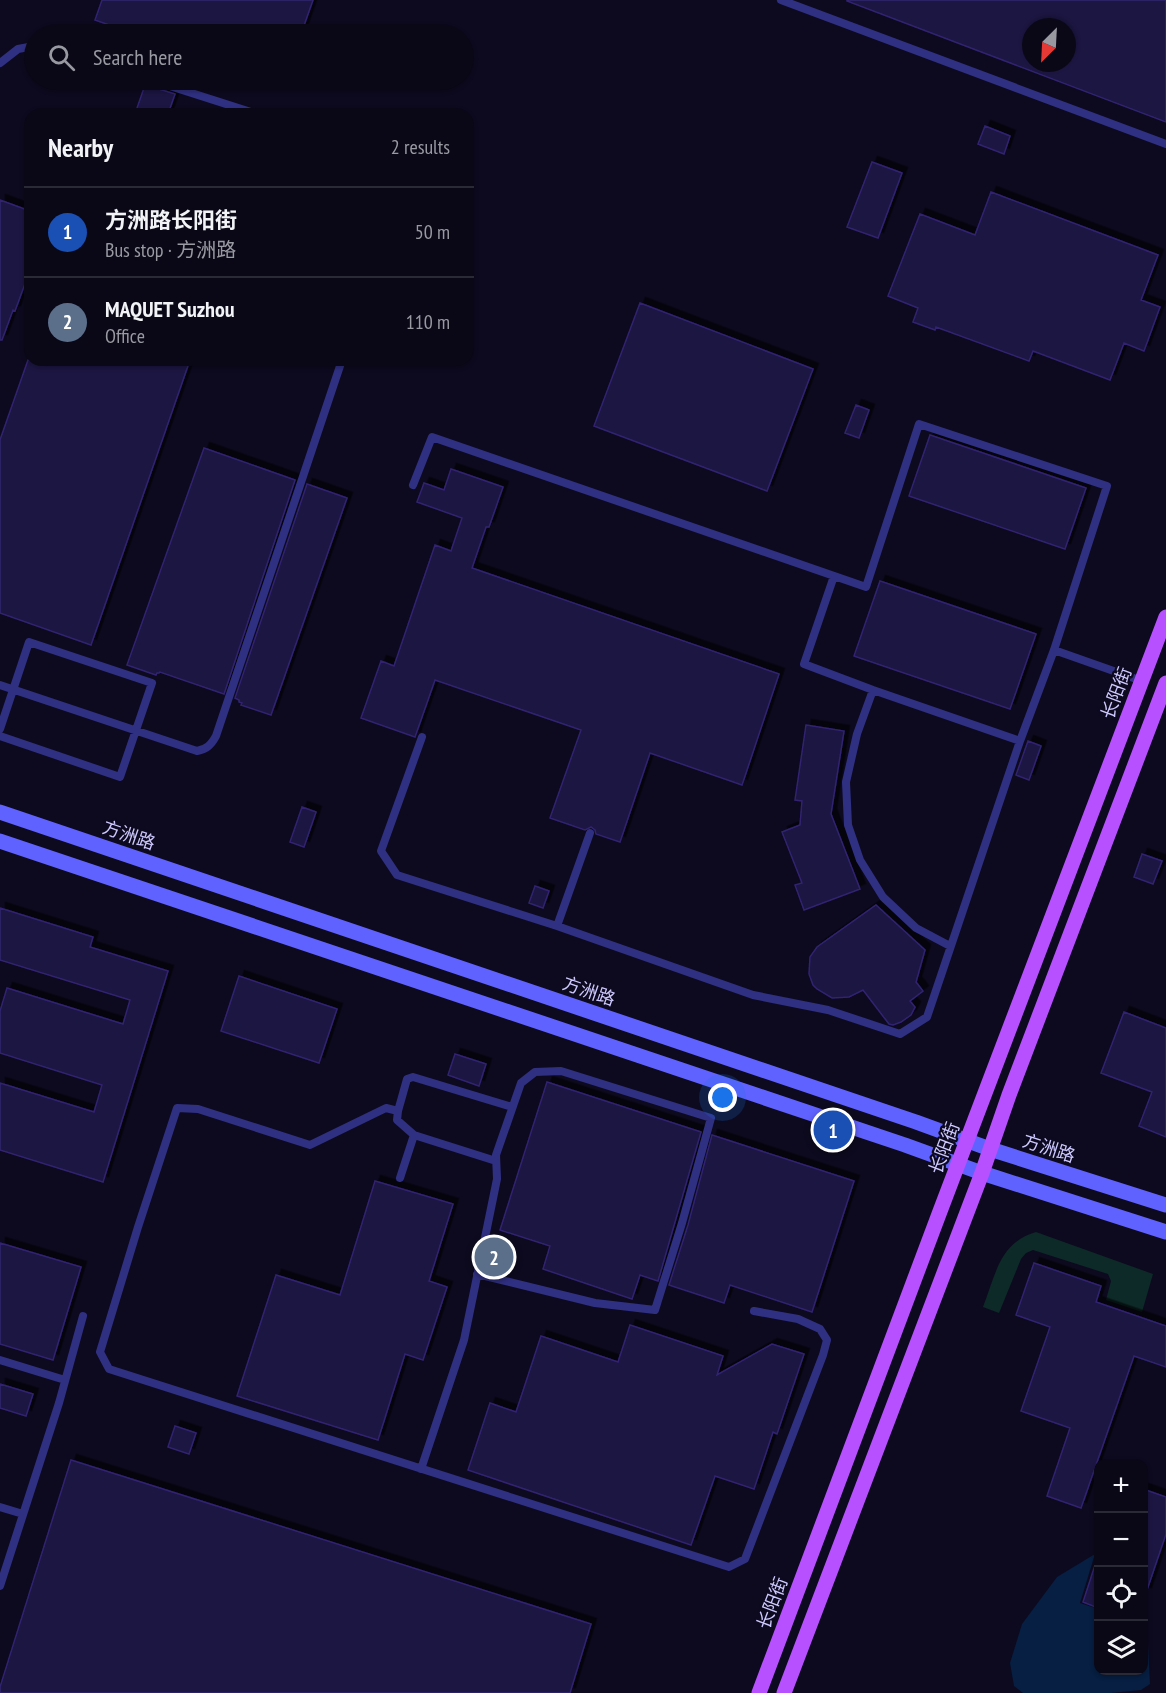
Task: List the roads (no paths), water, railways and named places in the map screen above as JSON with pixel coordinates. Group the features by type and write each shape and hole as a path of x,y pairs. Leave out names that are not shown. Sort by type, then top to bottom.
{"main road":[{"name":"长阳街","path":"759,1693 1166,617"},
{"path":"784,1693 1166,683"},
{"name":"方洲路","path":"0,812 990,1149 1166,1205"},
{"path":"0,841 905,1145 982,1173 1166,1232"}],"lane":[{"path":"781,0 1166,144"},
{"path":"0,63 18,49 24,48"},
{"path":"182,90 238,108"},
{"path":"0,685 197,751 206,749 212,743 340,366"},
{"path":"413,484 432,437 866,587 919,424 1107,486 1054,650 1020,741 927,1017 900,1034 828,1010 753,995 558,926 396,875 381,851 422,737"},
{"path":"834,576 804,664 1020,741"},
{"path":"0,729 29,642 152,683 120,777 0,736"},
{"path":"1054,650 1142,681"},
{"path":"873,690 857,734 846,782 848,825 860,860 883,897 916,928 950,946"},
{"path":"558,926 590,833"},
{"path":"421,1469 464,1340 477,1274 497,1179 496,1155 521,1083 535,1072 561,1071 711,1118 655,1310 596,1303 477,1274"},
{"path":"496,1161 414,1135 397,1120 398,1111 408,1079 413,1077 512,1107"},
{"path":"398,1111 386,1108 310,1145 198,1108 177,1108 100,1352 109,1369 729,1567 745,1559 827,1340 820,1329 798,1319 754,1311"},
{"path":"400,1178 414,1135"},
{"path":"0,1586 83,1316"},
{"path":"0,1360 65,1380"},
{"path":"0,1507 23,1514"}],"water":[{"path":"1094,1555 1080,1603 1094,1608 1094,1675 1148,1675 1148,1644 1150,1684 1141,1690 1111,1693 1023,1693 1014,1686 1010,1663 1022,1624 1057,1577"}],"place":[{"name":"方洲路长阳街","path":"833,1130"},
{"name":"MAQUET Suzhou","path":"494,1257"}]}
